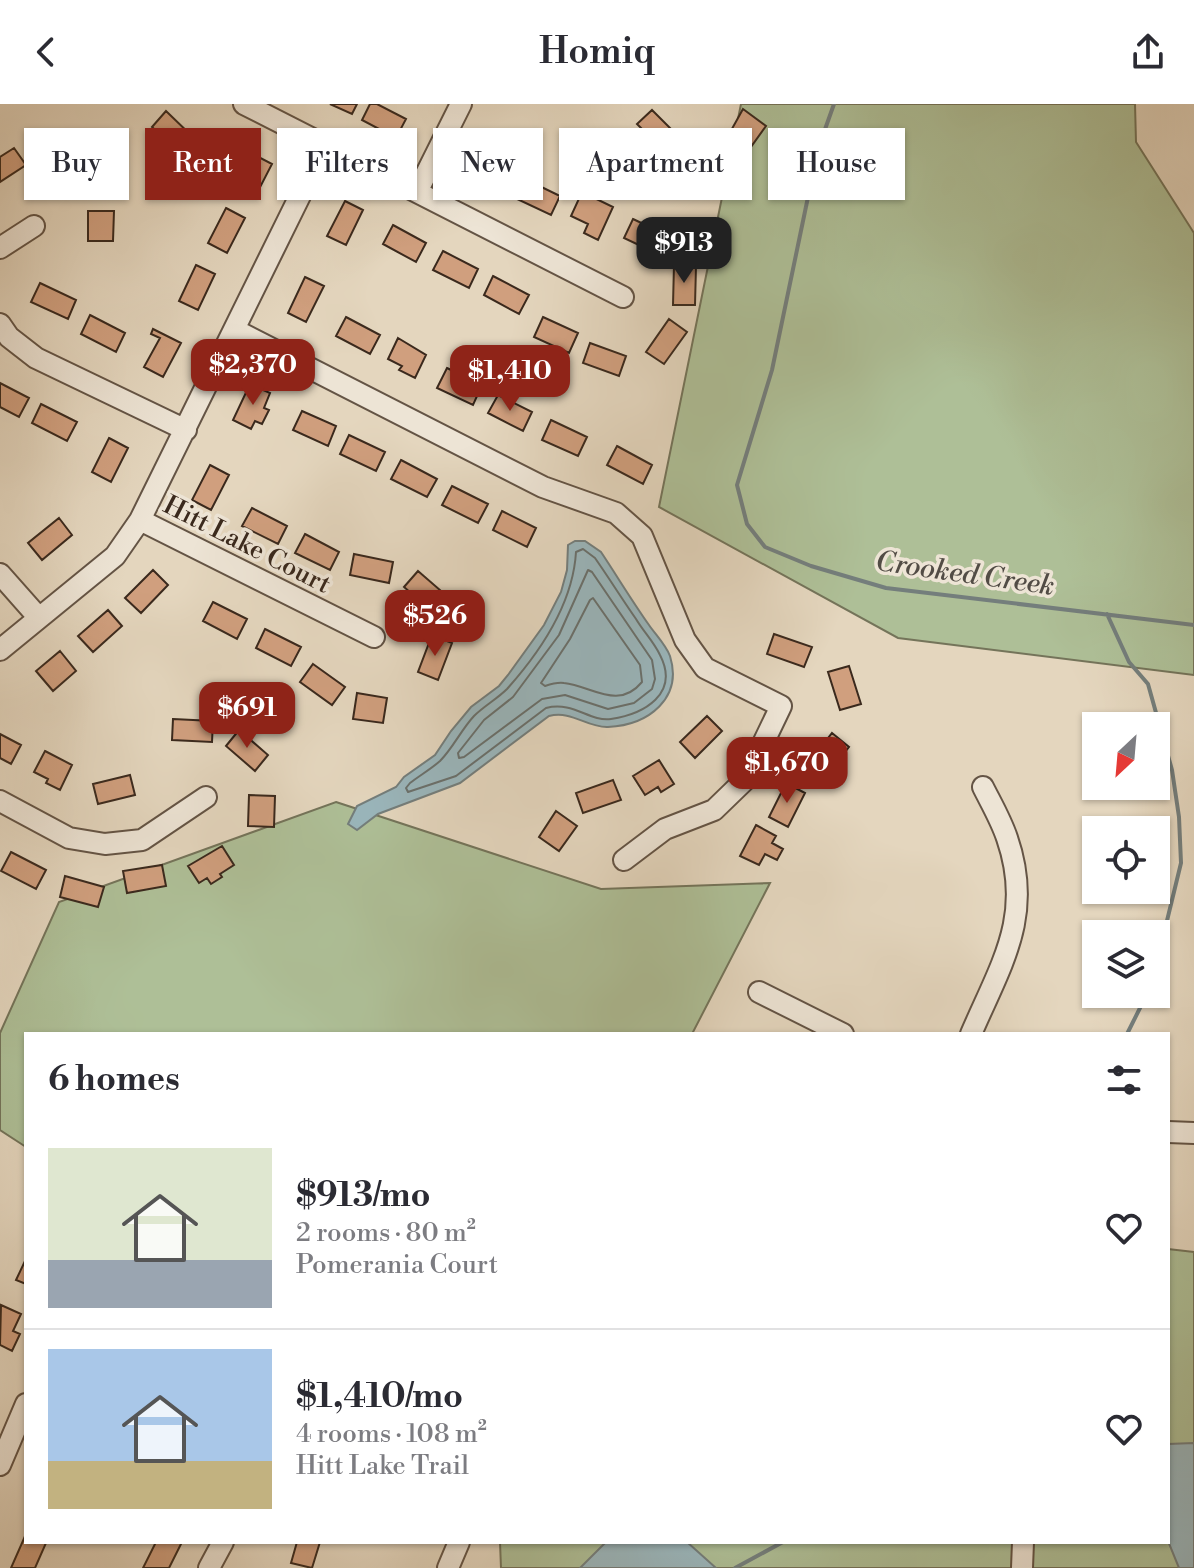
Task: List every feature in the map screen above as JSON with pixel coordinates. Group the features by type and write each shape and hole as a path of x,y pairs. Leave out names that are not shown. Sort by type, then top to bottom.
{"street":[{"path":"244,104 291,128"},
{"path":"461,104 417,192 623,297"},
{"path":"0,650 115,556 140,520 298,200"},
{"path":"0,248 34,226"},
{"path":"0,324 9,337 36,358 186,430"},
{"path":"235,330 543,487 616,513 642,536 685,640 705,668 781,706 746,779 714,810 665,829 624,860"},
{"name":"Hitt Lake Court","path":"140,520 374,637"},
{"path":"0,574 39,618"},
{"path":"972,1032 1013,936 1018,908 1007,837 983,787"},
{"path":"0,801 69,838 105,844 142,840 206,797"},
{"path":"759,992 839,1032"},
{"path":"1170,1132 1194,1133"},
{"path":"0,1465 24,1409"},
{"path":"209,1568 222,1544"},
{"path":"448,1568 458,1544"},
{"path":"1022,1568 1023,1544"}],"green space":[{"path":"741,104 1135,104 1136,142 1194,233 1194,675 898,638 659,507 721,200 752,200 752,128 736,128"},
{"path":"336,802 601,889 770,883 693,1032 24,1032 24,1146 0,1130 0,1033 59,902"},
{"path":"1170,1249 1194,1252 1194,1568 501,1568 500,1544 1170,1544"}],"water":[{"path":"585,541 601,552 668,652 673,671 672,685 659,706 637,721 608,727 565,715 549,716 460,783 378,814 357,830 348,824 357,806 396,787 404,777 435,755 471,707 499,686 508,675 544,625 561,592 567,570 568,545"},
{"path":"1194,1443 1194,1568 1179,1568 1169,1544 1170,1444"},
{"path":"604,1544 689,1544 716,1568 580,1568"}],"building":[{"path":"330,104 357,104 352,114"},
{"path":"370,104 377,104 406,119 401,128 377,128 362,120"},
{"path":"743,109 766,126 752,145 752,128 732,128"},
{"path":"652,110 670,128 641,128 637,124"},
{"path":"166,111 184,128 153,128"},
{"path":"14,148 24,166 0,182 0,157"},
{"path":"261,158 272,164 261,185"},
{"path":"543,188 559,196 551,215 519,200 543,200"},
{"path":"578,200 599,200 613,207 598,240 584,233 588,224 571,216"},
{"path":"345,201 363,210 346,245 327,236"},
{"path":"226,208 245,218 227,253 208,243"},
{"path":"88,211 114,211 113,241 88,241"},
{"path":"633,219 669,236 660,255 624,238"},
{"path":"393,225 426,243 416,262 383,244"},
{"path":"443,251 478,269 469,288 433,270"},
{"path":"196,265 215,274 198,310 179,301"},
{"path":"674,265 696,266 695,305 673,305"},
{"path":"493,276 529,295 519,314 484,295"},
{"path":"305,277 324,286 306,322 288,313"},
{"path":"40,283 76,300 68,319 31,302"},
{"path":"90,315 125,333 116,352 81,334"},
{"path":"346,317 380,335 370,354 336,336"},
{"path":"543,317 578,333 569,353 534,337"},
{"path":"669,319 687,332 664,364 646,352"},
{"path":"153,329 181,343 163,377 144,367 160,338 151,334"},
{"path":"398,338 426,355 415,378 399,370 402,366 388,359"},
{"path":"590,343 626,356 619,376 583,363"},
{"path":"447,368 482,385 473,405 437,388"},
{"path":"0,383 29,398 19,417 0,407"},
{"path":"250,384 270,393 264,408 269,410 262,424 255,421 251,429 233,420"},
{"path":"498,395 532,412 523,431 488,413"},
{"path":"41,404 77,422 67,441 32,423"},
{"path":"302,411 336,426 328,446 293,430"},
{"path":"551,420 587,437 578,456 542,440"},
{"path":"349,435 385,452 376,471 340,454"},
{"path":"109,438 128,448 111,482 92,472"},
{"path":"617,446 652,465 643,484 607,465"},
{"path":"401,460 437,479 427,497 391,479"},
{"path":"210,465 229,475 211,510 192,500"},
{"path":"452,486 488,504 478,523 442,505"},
{"path":"252,508 287,526 278,544 242,526"},
{"path":"502,511 536,528 527,547 493,530"},
{"path":"59,518 72,535 42,560 28,543"},
{"path":"305,534 339,552 330,570 295,553"},
{"path":"354,554 393,562 389,583 350,575"},
{"path":"153,570 168,585 141,613 125,598"},
{"path":"418,571 448,597 434,613 404,587"},
{"path":"213,602 247,619 237,639 203,621"},
{"path":"108,610 122,626 93,652 78,636"},
{"path":"265,629 301,647 291,666 256,648"},
{"path":"774,634 812,647 804,667 767,654"},
{"path":"432,635 452,643 438,680 418,672"},
{"path":"60,651 76,671 53,691 36,671"},
{"path":"313,664 345,687 332,705 300,682"},
{"path":"849,666 861,704 840,710 828,672"},
{"path":"357,693 387,698 383,723 353,719"},
{"path":"707,716 722,731 695,758 680,742"},
{"path":"173,719 213,721 212,742 172,740"},
{"path":"239,730 268,755 255,771 226,746"},
{"path":"832,733 849,747 825,777 808,764"},
{"path":"0,734 21,745 11,764 0,758"},
{"path":"45,751 72,765 60,790 34,772"},
{"path":"659,760 674,784 661,792 658,787 645,795 633,776"},
{"path":"130,775 135,795 98,804 93,784"},
{"path":"613,780 621,800 583,813 576,793"},
{"path":"786,783 805,793 788,827 769,817"},
{"path":"249,795 275,796 274,827 248,826"},
{"path":"556,811 577,826 559,851 539,837"},
{"path":"756,825 776,836 772,843 783,849 777,860 765,854 759,865 740,856"},
{"path":"222,846 234,865 211,884 207,878 199,883 188,866"},
{"path":"11,852 46,870 36,889 1,871"},
{"path":"162,865 166,886 127,893 123,871"},
{"path":"65,876 104,887 98,907 60,897"},
{"path":"24,1263 24,1283 16,1280"},
{"path":"1,1305 21,1314 13,1331 20,1334 12,1351 0,1345"},
{"path":"24,1539 24,1544 46,1544 35,1568 11,1568"},
{"path":"155,1544 181,1544 169,1568 143,1568"},
{"path":"296,1544 319,1544 312,1568 291,1563"}],"waterway":[{"name":"Crooked Creek","path":"834,104 818,149 772,370 737,485 747,524 765,547 811,566 886,588 1194,625"},
{"path":"1107,614 1129,662 1148,684 1172,770 1179,817 1181,863 1167,920"},
{"path":"1128,1032 1140,1008"},
{"path":"735,1568 779,1544"}]}
